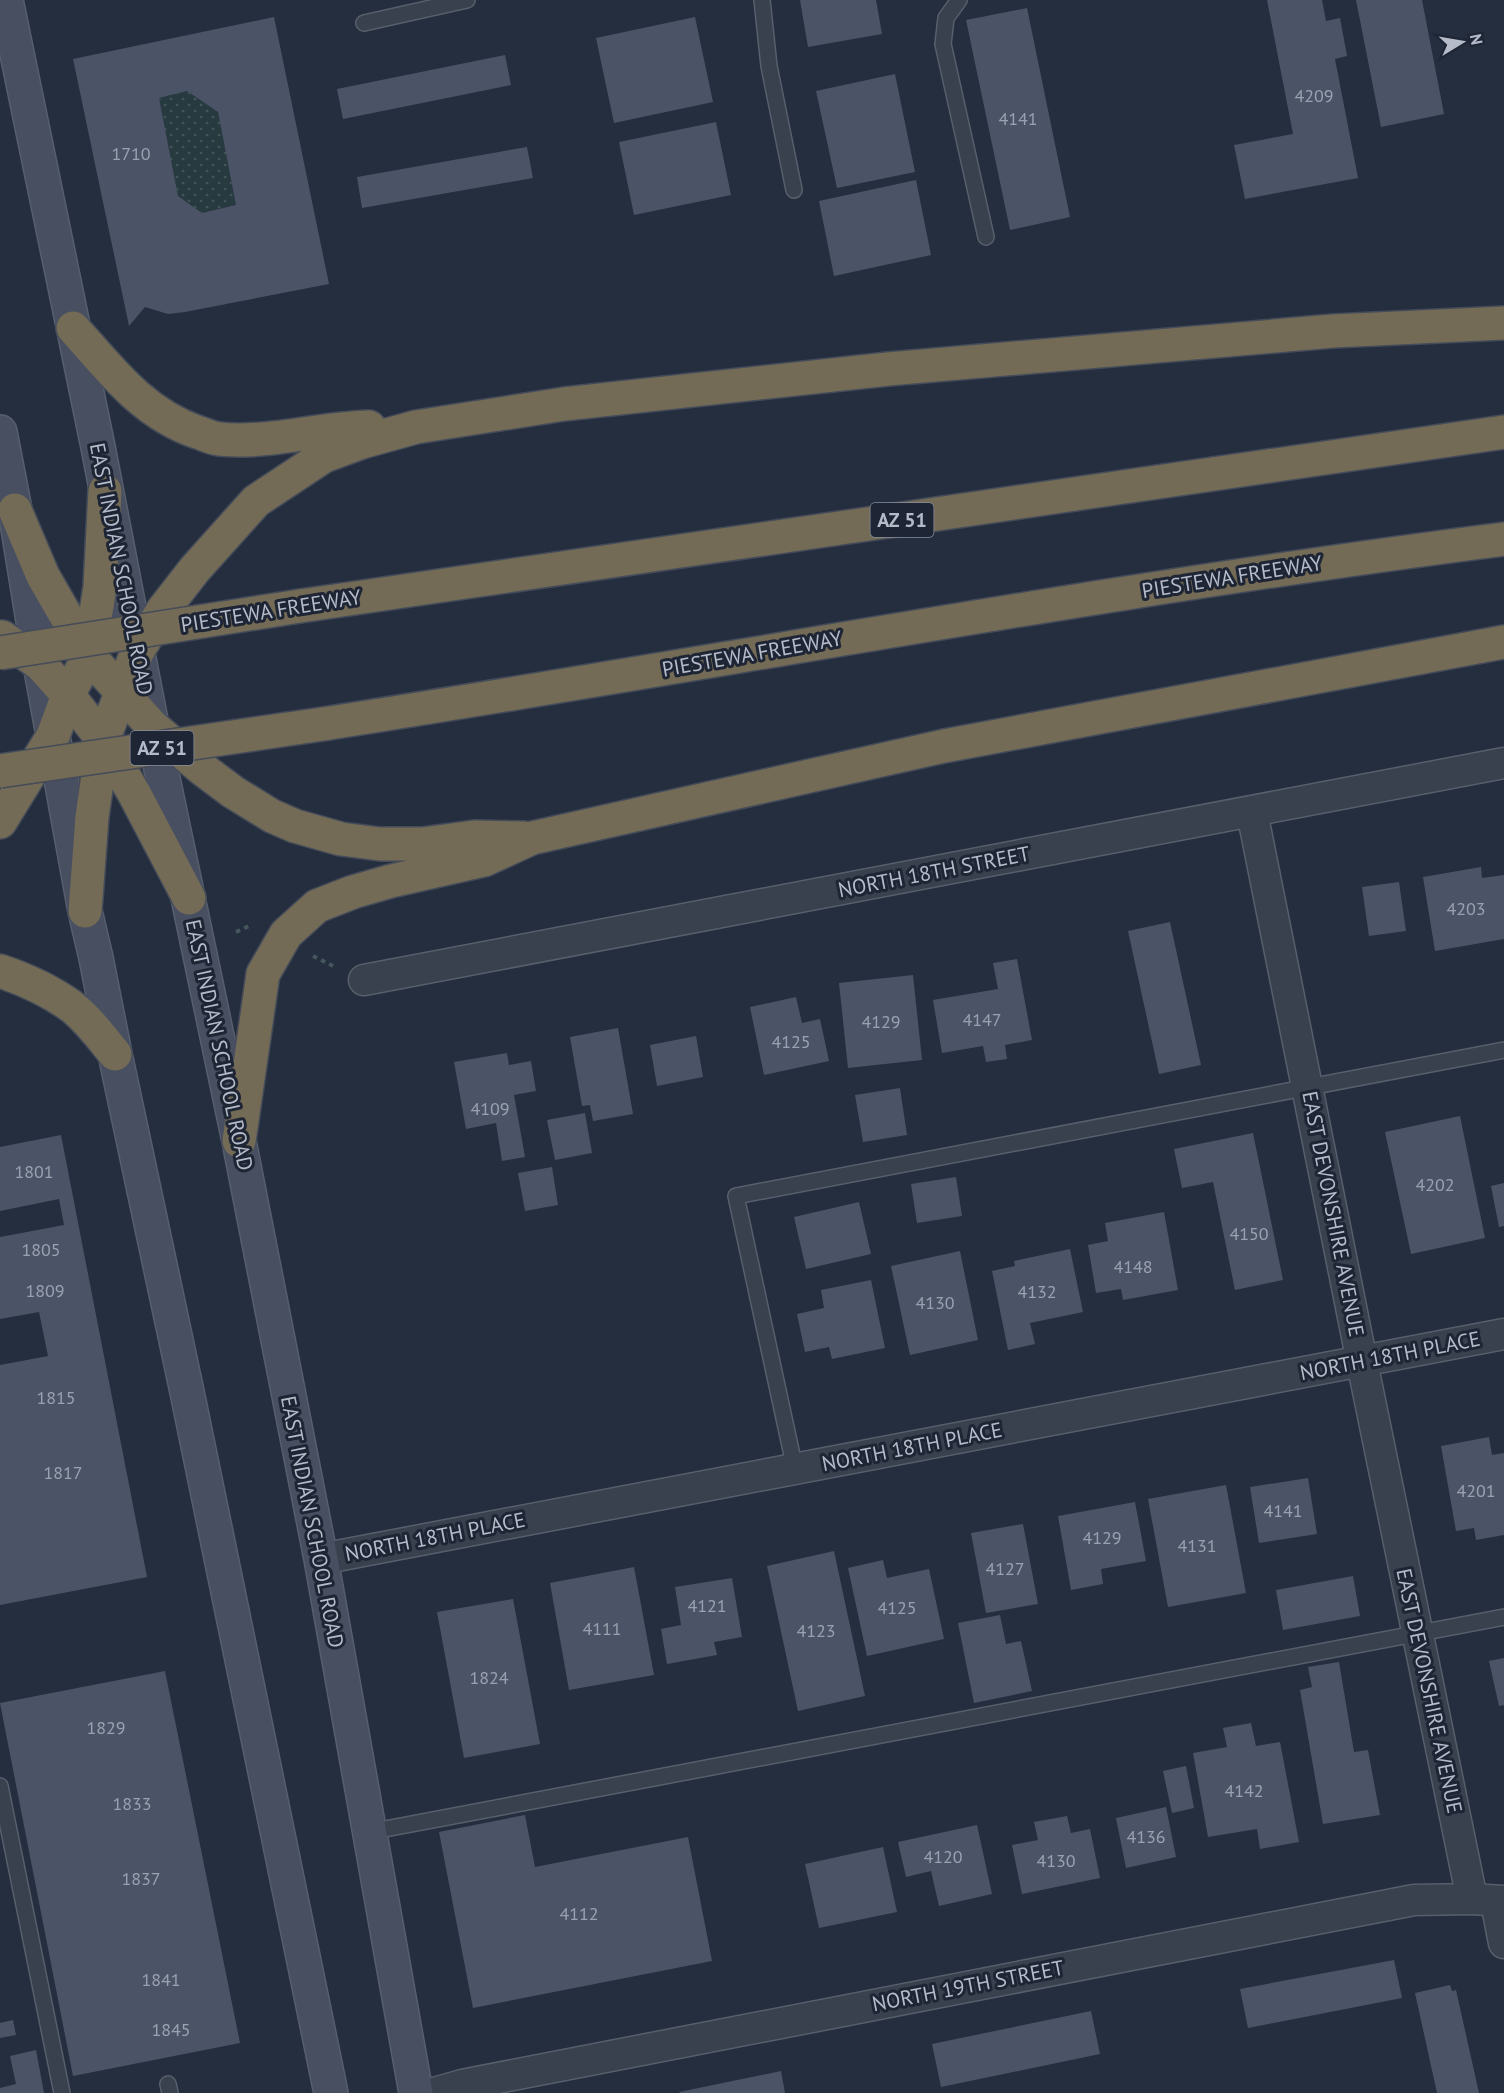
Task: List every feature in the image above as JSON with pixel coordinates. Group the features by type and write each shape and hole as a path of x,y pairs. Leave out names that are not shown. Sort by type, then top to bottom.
{"highway":[{"path":"85,911 92,817 103,740 137,652 163,610 195,569 256,501 324,456 362,442 416,427 564,404 888,369 1333,331 1504,323"},
{"path":"72,328 118,381 147,406 177,425 217,439 274,437 348,428 416,427"},
{"name":"PIESTEWA FREEWAY","path":"0,653 300,606 1504,432"},
{"path":"0,822 53,736 68,695 89,656 100,587 105,490"},
{"path":"15,510 43,576 89,656 152,726 233,792 272,816 295,826 341,839 380,844 422,844 474,837 532,838"},
{"name":"PIESTEWA FREEWAY","path":"0,771 561,687 926,625 1366,556 1504,539"},
{"path":"0,636 40,664 103,740 135,795 189,898"},
{"path":"239,1141 263,974 286,934 317,906 392,880 484,860 532,838 944,746 1504,642"},
{"path":"0,971 26,981 71,1006 92,1025 115,1054"}],"main road":[{"name":"EAST INDIAN SCHOOL ROAD","path":"6,0 98,447 152,726 239,1141 321,1558 416,2093"},
{"path":"0,432 85,911 188,1392 331,2093"}],"street":[{"name":"NORTH 18TH STREET","path":"364,980 1504,763"},
{"name":"EAST DEVONSHIRE AVENUE","path":"1252,812 1417,1634 1504,1942"},
{"name":"NORTH 18TH PLACE","path":"321,1558 1504,1334"},
{"name":"NORTH 19TH STREET","path":"434,2093 462,2085 1414,1900 1491,1901"}],"lane":[{"path":"364,23 467,0"},
{"path":"762,0 770,66 794,190"},
{"path":"959,0 946,18 943,44 986,237"},
{"path":"795,1469 736,1196 1504,1050"},
{"path":"369,1832 1504,1617"},
{"path":"0,1786 62,2093"}],"green space":[{"path":"187,91 218,112 236,205 202,213 178,196 159,98"}],"building":[{"path":"800,0 876,0 882,34 808,47"},
{"path":"1267,0 1322,0 1326,21 1340,18 1347,56 1335,59 1358,178 1245,199 1234,145 1293,134"},
{"path":"1356,0 1422,0 1444,114 1381,127"},
{"path":"1027,8 1070,217 1010,230 966,20"},
{"path":"274,17 329,284 185,312 168,314 145,307 129,326 73,59","holes":["187,91 218,112 236,205 202,213 178,196 159,98"]},
{"path":"695,17 713,102 614,123 596,38"},
{"path":"505,55 511,85 343,119 337,89"},
{"path":"895,74 915,172 837,188 816,91"},
{"path":"716,122 731,195 634,215 619,142"},
{"path":"527,147 533,178 362,208 357,177"},
{"path":"916,180 931,255 834,276 819,201"},
{"path":"1481,867 1482,878 1504,875 1504,939 1435,951 1423,877"},
{"path":"1399,882 1406,931 1369,936 1362,887"},
{"path":"1170,922 1201,1065 1159,1074 1128,931"},
{"path":"1017,959 1032,1040 1005,1045 1007,1059 986,1062 983,1046 942,1053 933,1000 998,989 993,963"},
{"path":"913,975 922,1060 848,1068 839,983"},
{"path":"796,997 802,1023 820,1019 829,1061 764,1075 750,1007"},
{"path":"618,1028 633,1114 593,1121 590,1105 582,1106 570,1037"},
{"path":"696,1036 703,1077 657,1086 650,1045"},
{"path":"507,1053 509,1065 531,1061 536,1091 514,1095 525,1157 502,1161 496,1123 466,1129 454,1062"},
{"path":"900,1088 907,1135 863,1142 855,1095"},
{"path":"585,1113 592,1153 555,1160 547,1120"},
{"path":"1460,1116 1485,1238 1411,1254 1385,1132"},
{"path":"1253,1133 1283,1280 1235,1290 1213,1182 1182,1188 1174,1149"},
{"path":"61,1135 147,1577 0,1605 0,1365 48,1356 39,1312 0,1319 0,1237 64,1225 59,1199 0,1211 0,1147"},
{"path":"552,1167 558,1205 525,1211 518,1173"},
{"path":"956,1177 962,1216 917,1223 911,1184"},
{"path":"1504,1183 1504,1226 1499,1227 1491,1186"},
{"path":"859,1202 871,1254 806,1269 794,1217"},
{"path":"1164,1212 1178,1290 1123,1300 1121,1289 1096,1293 1088,1245 1108,1241 1105,1223"},
{"path":"1070,1249 1083,1312 1030,1323 1035,1344 1008,1350 992,1271 1015,1266 1014,1261"},
{"path":"960,1251 978,1340 910,1355 891,1266"},
{"path":"871,1280 885,1348 832,1359 829,1347 805,1352 797,1314 824,1308 821,1290"},
{"path":"1489,1437 1492,1455 1504,1453 1504,1535 1476,1540 1474,1528 1456,1531 1441,1446"},
{"path":"1308,1478 1317,1534 1259,1543 1250,1487"},
{"path":"1226,1485 1246,1593 1168,1607 1148,1499"},
{"path":"1135,1502 1146,1561 1101,1569 1103,1584 1071,1590 1058,1516"},
{"path":"1023,1524 1038,1604 986,1613 971,1533"},
{"path":"834,1551 865,1696 798,1711 767,1566"},
{"path":"883,1560 887,1578 929,1569 944,1639 867,1656 848,1568"},
{"path":"634,1567 654,1675 569,1690 550,1583"},
{"path":"1353,1576 1360,1616 1283,1630 1276,1590"},
{"path":"732,1578 742,1637 714,1642 717,1655 667,1664 661,1629 681,1625 675,1587"},
{"path":"513,1599 540,1744 464,1758 437,1612"},
{"path":"1000,1615 1006,1644 1021,1641 1032,1691 974,1703 958,1623"},
{"path":"1504,1658 1504,1705 1499,1706 1489,1661"},
{"path":"1339,1662 1354,1752 1368,1750 1380,1815 1323,1824 1300,1690 1312,1687 1308,1667"},
{"path":"165,1671 240,2043 73,2076 0,1703"},
{"path":"1251,1723 1256,1746 1280,1742 1299,1842 1260,1849 1257,1829 1208,1837 1193,1753 1227,1747 1223,1728"},
{"path":"1186,1766 1194,1808 1172,1813 1163,1771"},
{"path":"1166,1807 1176,1857 1126,1868 1116,1818"},
{"path":"525,1815 535,1867 688,1837 712,1961 473,2008 439,1832"},
{"path":"1067,1816 1071,1833 1090,1829 1100,1878 1022,1894 1012,1845 1038,1840 1034,1822"},
{"path":"977,1825 992,1894 939,1906 931,1871 906,1877 898,1842"},
{"path":"883,1847 897,1912 819,1928 805,1864"},
{"path":"1394,1960 1402,1998 1248,2028 1240,1989"},
{"path":"1450,1985 1452,1991 1456,1990 1479,2093 1437,2093 1415,1993"},
{"path":"1091,2011 1100,2054 941,2087 932,2044"},
{"path":"13,2020 16,2035 0,2038 0,2023"},
{"path":"36,2050 44,2093 0,2093 0,2088 16,2084 10,2056"},
{"path":"781,2071 785,2093 679,2092"}]}
